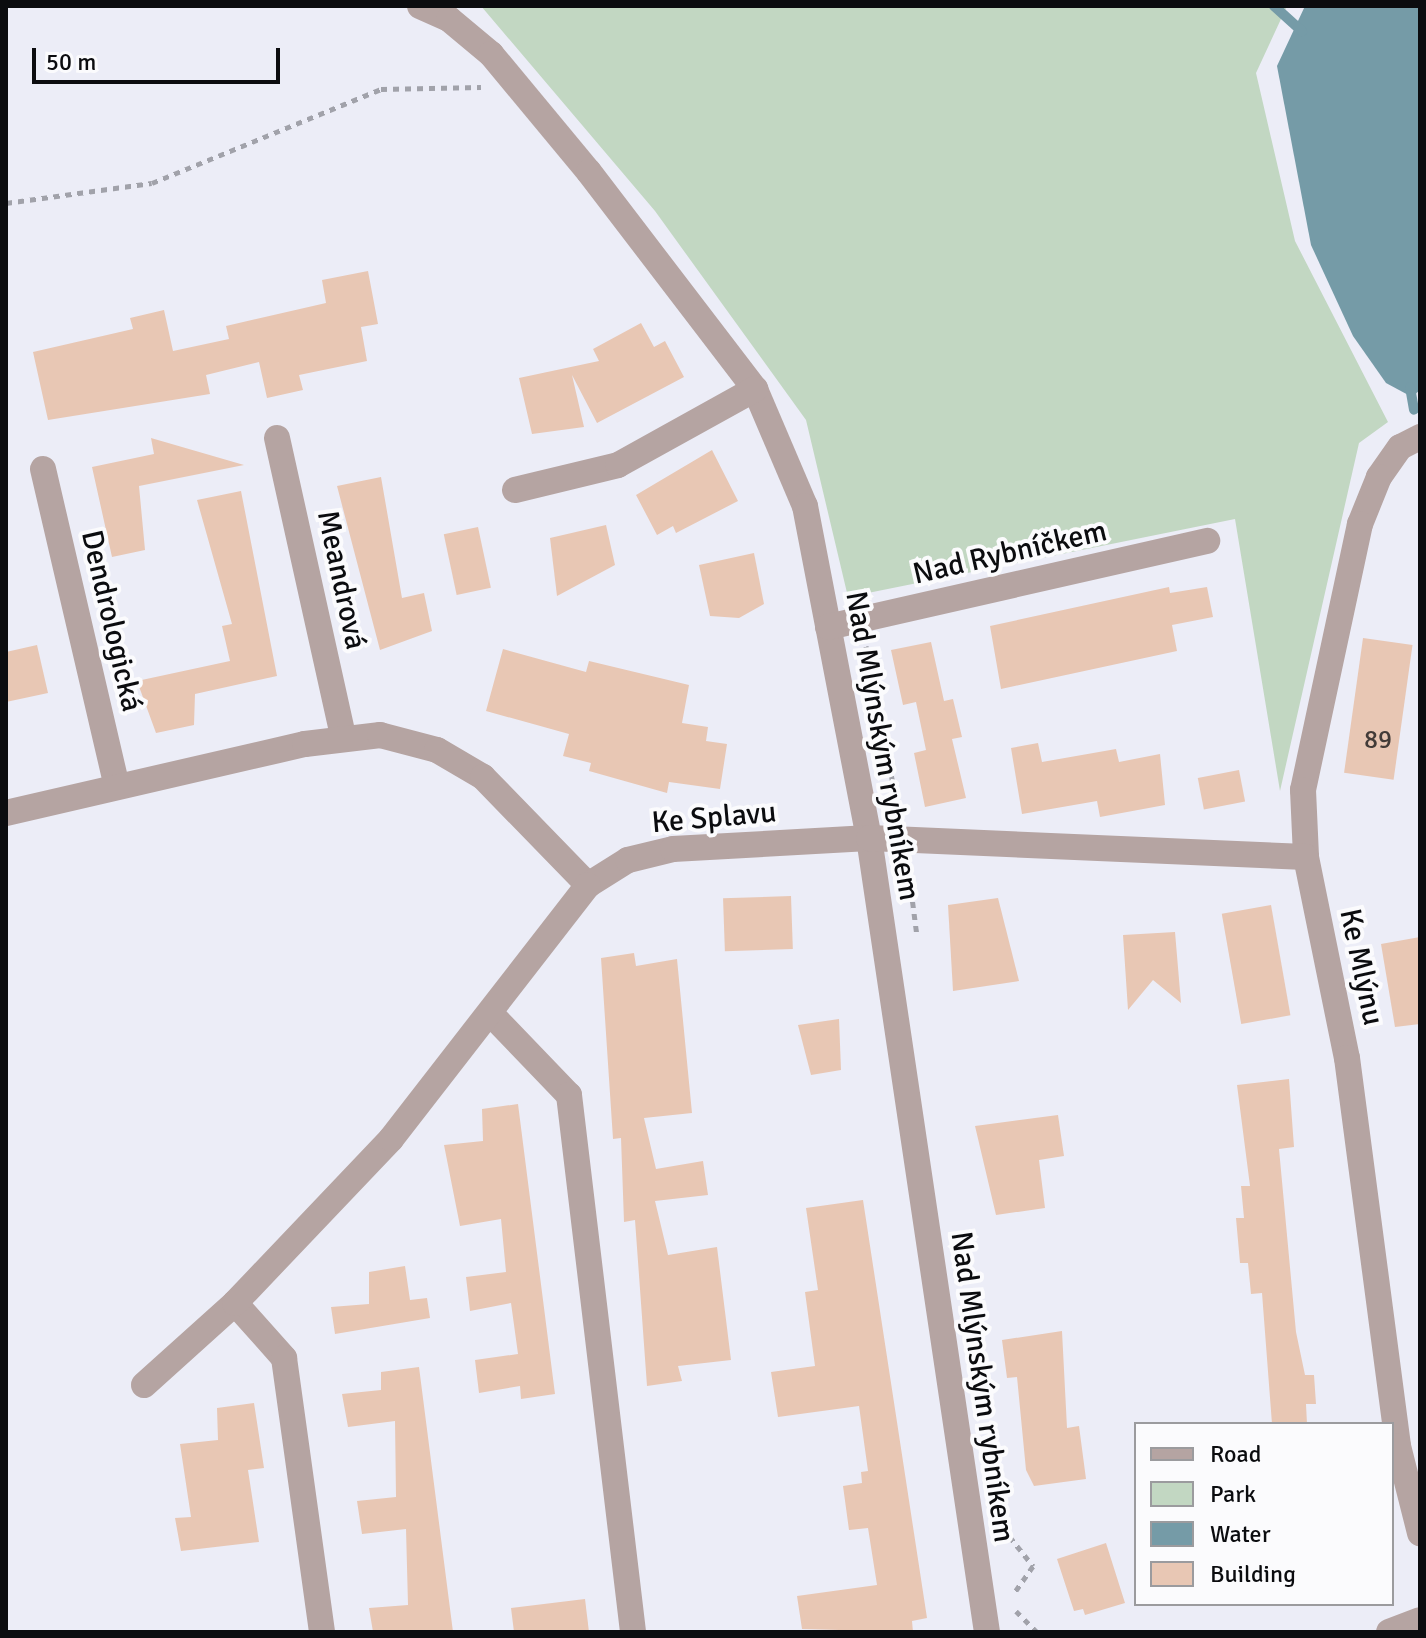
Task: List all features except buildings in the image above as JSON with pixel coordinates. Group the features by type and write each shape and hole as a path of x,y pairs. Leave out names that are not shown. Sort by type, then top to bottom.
{"street":[{"name":"Nad Mlýnským rybníkem","path":"420,6 449,19 518,86 755,389 805,506 869,838 987,1632"},
{"path":"515,490 618,465 755,389"},
{"name":"Ke Mlýnu","path":"1420,437 1400,447 1379,477 1360,524 1303,790 1306,857 1347,1058 1406,1496 1420,1533"},
{"name":"Meandrová","path":"277,438 343,736"},
{"name":"Dendrologická","path":"43,469 117,787"},
{"name":"Nad Rybníčkem","path":"828,627 1207,541"},
{"path":"6,813 343,736 380,735 437,750 483,777 588,885 391,1139 235,1303 144,1385"},
{"name":"Ke Splavu","path":"588,885 628,860 673,849 869,838 1306,857"},
{"path":"490,1013 569,1095 633,1632"},
{"path":"235,1303 284,1358 322,1632"},
{"path":"1389,1632 1420,1620"}],"path":[{"path":"6,203 152,183 381,89 518,86"}],"green space":[{"path":"481,6 1287,6 1256,73 1295,241 1388,422 1359,443 1280,791 1235,519 848,597 806,420 655,211"}],"water":[{"path":"1305,6 1420,7 1420,390 1412,397 1386,383 1353,336 1311,245 1277,66"}],"waterway":[{"path":"1274,6 1302,31"},
{"path":"1410,387 1414,410"}]}
